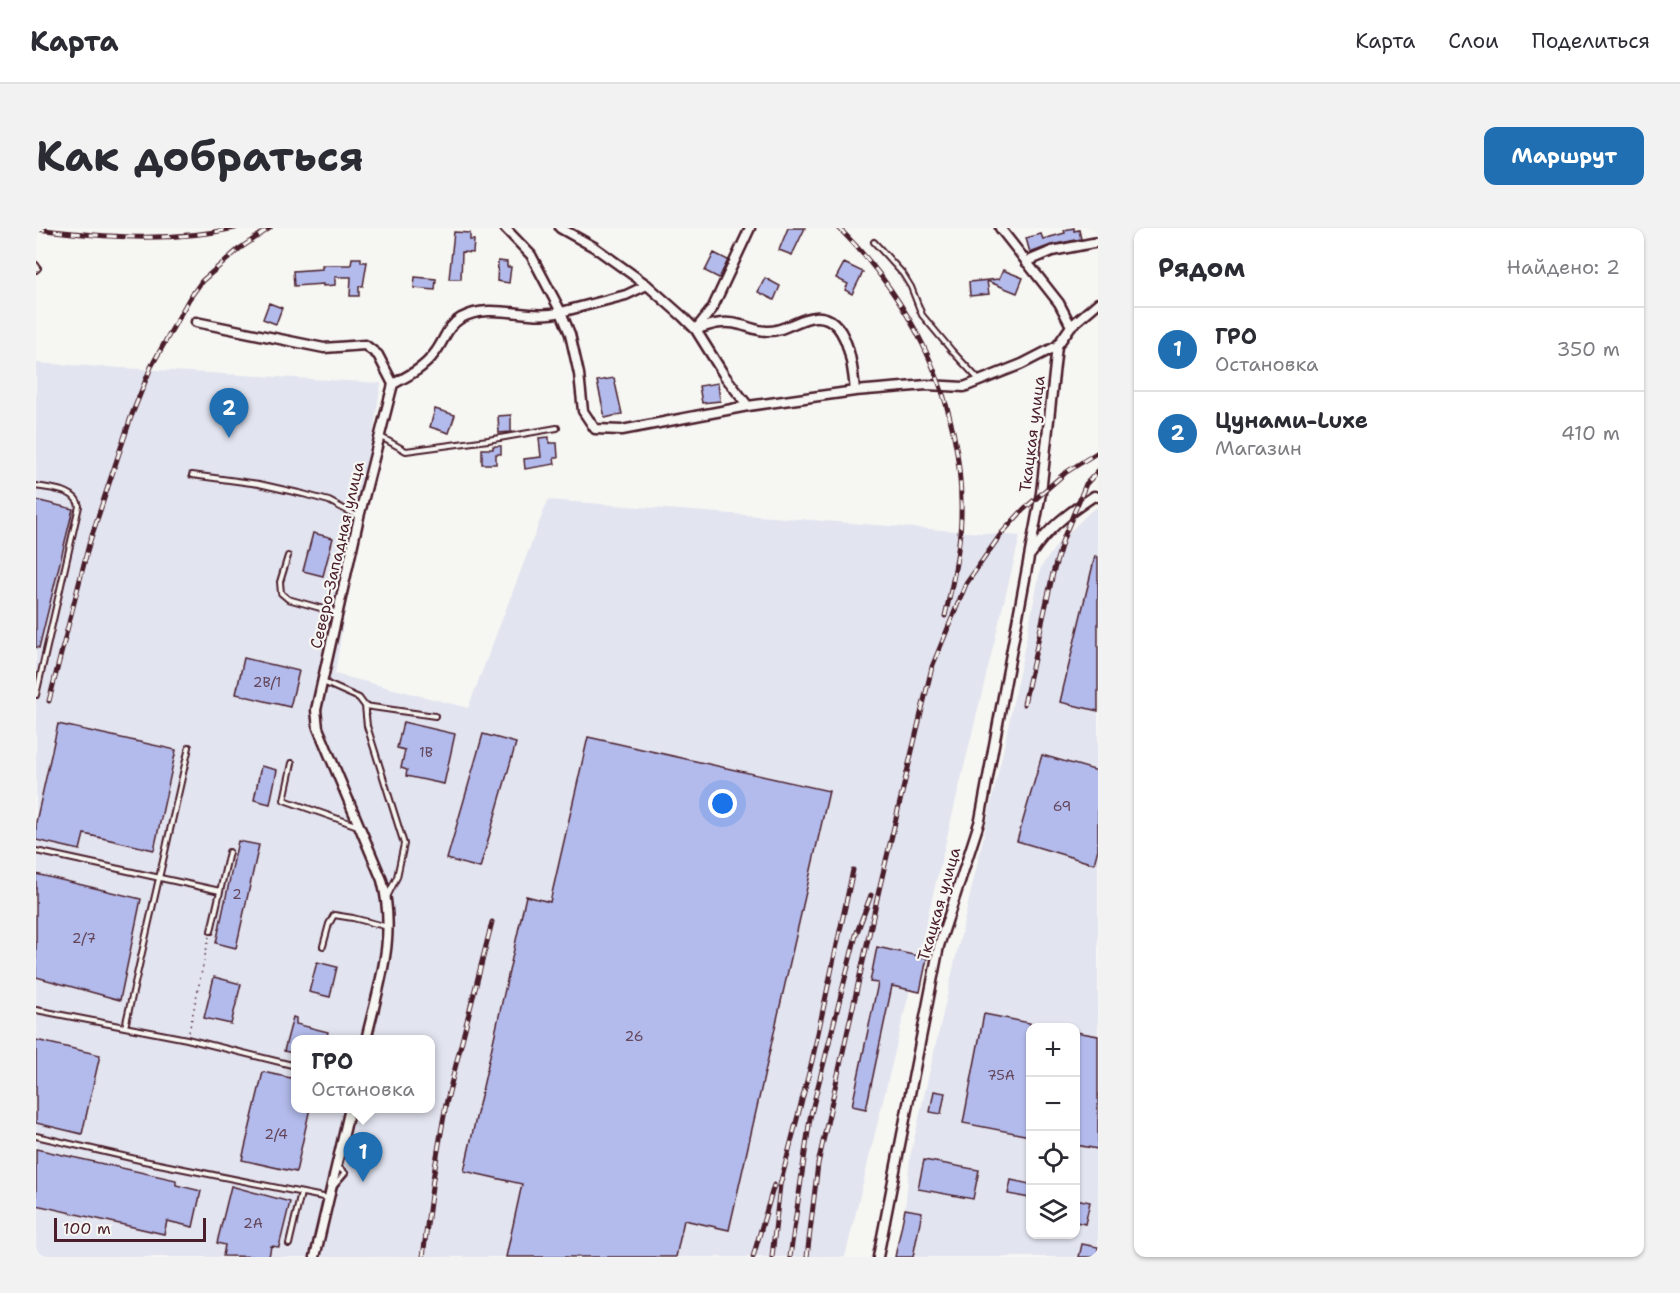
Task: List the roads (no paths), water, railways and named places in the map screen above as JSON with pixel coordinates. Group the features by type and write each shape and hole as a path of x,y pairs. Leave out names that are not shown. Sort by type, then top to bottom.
{"street":[{"path":"504,228 531,255 561,312 570,334 579,374 583,411 595,429 622,430 748,406 855,390 927,385 964,387 1022,364 1057,346 1071,326 1098,303"},
{"path":"560,228 594,247 648,285 696,330 714,360 748,406"},
{"path":"696,330 712,309 750,228"},
{"path":"1002,228 1059,303 1071,326"},
{"path":"1026,262 1052,252 1098,242"},
{"path":"196,322 324,348 365,345 378,355 393,384 411,374 435,354 449,328 462,318 483,311 547,316 626,294 648,285"},
{"path":"696,330 714,323 729,322 770,332 814,317 826,318 842,333 852,364 855,390"},
{"name":"Ткацкая улица","path":"878,1257 939,946 980,820 1041,494 1057,346"},
{"name":"Северо-Западная улица","path":"367,1035 386,956 389,928 387,897 316,718 316,710 393,384"},
{"name":"Ткацкая улица","path":"1028,560 1044,535 1064,516 1094,496 1098,497"},
{"path":"315,1257 349,1113"}],"lane":[{"path":"874,242 903,274 922,315 980,381"},
{"path":"36,265 38,267 36,270"},
{"path":"381,437 406,451 557,428"},
{"path":"192,475 259,484 303,494 329,501 360,517"},
{"path":"36,486 72,494 78,499 80,506 36,694"},
{"path":"288,556 280,582 280,593 288,599 339,614"},
{"path":"323,682 359,698 365,706 367,726 404,843 397,877 387,897"},
{"path":"365,706 435,716"},
{"path":"125,1027 189,747"},
{"path":"292,763 284,800 360,827"},
{"path":"36,850 220,891"},
{"path":"211,931 229,852"},
{"path":"323,946 334,915 389,928"},
{"path":"36,1010 188,1039 291,1065"},
{"path":"36,1136 144,1161 302,1193 330,1194"},
{"path":"290,1244 302,1193"}],"railway":[{"path":"36,229 111,236 160,237 185,236 235,228"},
{"path":"49,701 89,544 131,417 151,367 189,299 202,281 239,249 270,228"},
{"path":"839,228 891,290 930,360 944,398 954,436 960,476 961,517 956,566 945,616"},
{"path":"807,1257 818,1164 879,890 932,667 966,584 1001,534 1023,510 1065,473 1098,452"},
{"path":"1024,704 1053,573 1063,539 1086,484 1098,471"},
{"path":"772,1257 780,1185 812,1061 853,870"},
{"path":"790,1257 810,1118 856,935 871,895"},
{"path":"423,1257 446,1104 492,922"},
{"path":"753,1257 774,1185"}],"place":[{"name":"Цунами-Luxe","path":"229,438"},
{"name":"ГРО","path":"363,1182"}]}
